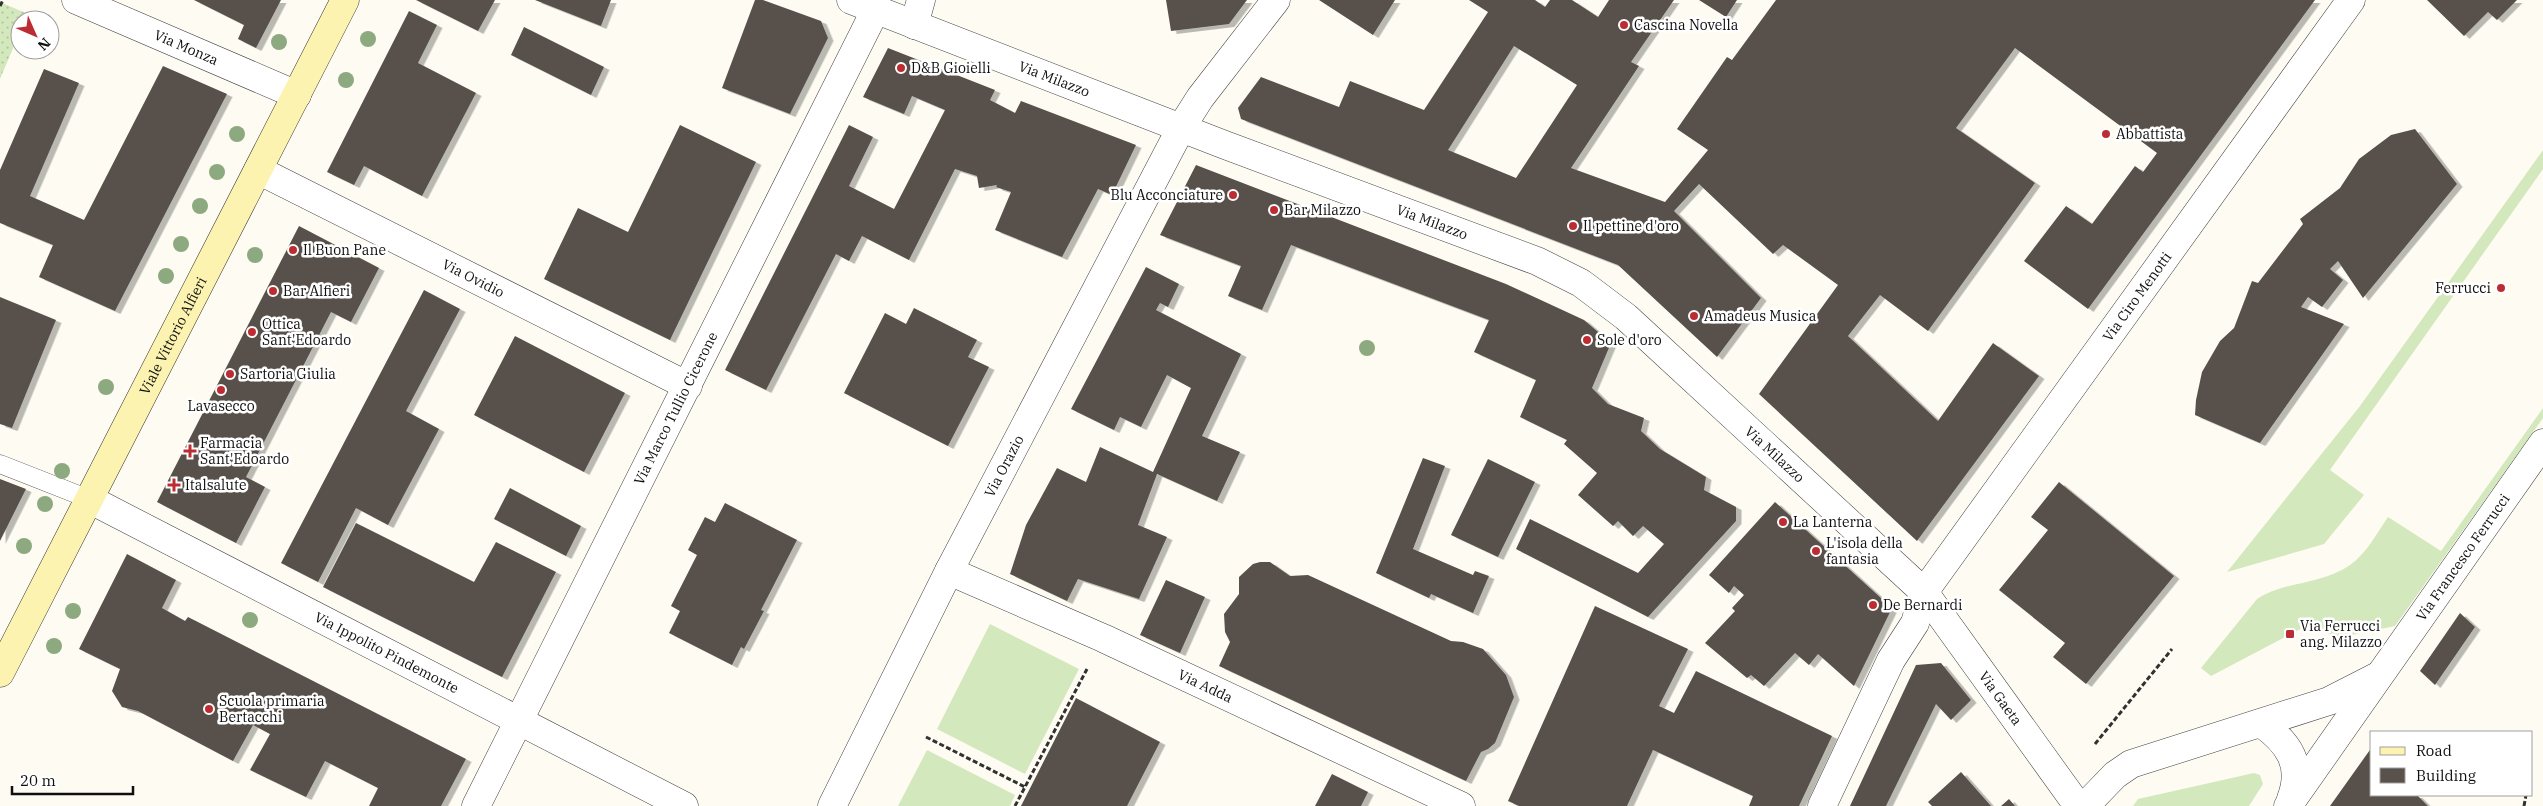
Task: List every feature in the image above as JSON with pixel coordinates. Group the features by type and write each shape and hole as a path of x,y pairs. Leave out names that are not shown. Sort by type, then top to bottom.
{"main road":[{"name":"Viale Vittorio Alfieri","path":"0,673 345,0"}],"street":[{"name":"Via Monza","path":"76,0 297,95"},
{"name":"Via Orazio","path":"832,806 949,571 1181,128 1200,98 1276,0"},
{"name":"Via Ciro Menotti","path":"1822,806 1891,660 1915,623 1924,592 2351,0"},
{"name":"Via Milazzo","path":"864,5 918,12 1181,128 1537,261 1581,283 1626,317 1924,592"},
{"name":"Via Marco Tullio Cicerone","path":"476,806 688,386 864,5"},
{"name":"Via Ovidio","path":"258,170 688,386"},
{"name":"Via Francesco Ferrucci","path":"2288,806 2543,443"},
{"name":"Via Ippolito Pindemonte","path":"89,499 684,806"},
{"name":"Via Adda","path":"949,571 1095,635 1461,806"},
{"name":"Via Gaeta","path":"1924,592 2078,806"},
{"name":"Via Francesco Ferrucci","path":"2085,806 2115,775 2131,764 2329,701 2383,673"},
{"name":"Via Francesco Ferrucci","path":"2261,723 2281,742 2294,763 2297,776 2288,806"}],"lane":[{"path":"0,464 89,499"}],"path":[{"path":"0,6 3,0"},
{"path":"2094,745 2172,649"},
{"path":"1015,806 1092,660"},
{"path":"926,737 1024,787"}],"green space":[{"path":"0,2 19,10 10,10 10,56 0,79"},
{"path":"2543,150 2543,169 2330,470 2364,495 2324,544 2227,572 2360,406"},
{"path":"2543,408 2543,418 2395,626 2337,638 2308,625 2211,676 2201,668 2257,599 2279,589 2327,576 2350,565 2366,549 2388,517 2441,551"},
{"path":"990,624 1079,669 1025,774 937,729"},
{"path":"927,750 1015,795 1010,806 898,806"},
{"path":"2254,773 2260,775 2263,784 2249,806 2133,806 2138,799"}],"building":[{"path":"194,0 281,0 256,48 238,39 244,25"},
{"path":"416,0 495,0 478,31"},
{"path":"535,0 611,0 601,26"},
{"path":"755,0 763,0 821,21 828,38 790,114 722,88"},
{"path":"1166,0 1247,0 1229,24 1171,31"},
{"path":"1319,0 1395,0 1373,35"},
{"path":"1469,0 1535,0 1545,7 1550,0 1572,0 1598,17 1609,0 1674,0 1631,62 1639,66 1571,168 1665,202 1708,150 1677,129 1727,57 1732,60 1776,0 2315,0 2088,309 2024,261 2066,206 2092,224 2135,166 2143,172 2157,153 2015,48 1956,128 2035,183 1928,331 1880,295 1848,336 1938,421 1993,343 2039,376 1917,541 1759,394 1838,285 1783,245 1773,254 1699,184 1674,211 1761,298 1717,357 1618,265 1241,119 1238,108 1261,77 1339,107 1350,81 1424,110 1488,12","holes":["1514,46 1577,85 1516,178 1448,150"]},
{"path":"1699,0 1737,0 1726,17"},
{"path":"2427,0 2517,0 2497,20 2488,12 2464,36"},
{"path":"409,11 437,25 418,63 476,93 422,196 364,166 354,185 327,172"},
{"path":"524,27 604,67 591,95 511,55"},
{"path":"888,48 995,90 990,100 1015,113 1021,101 1136,145 1112,195 1098,189 1062,257 995,230 1011,192 996,187 997,185 979,188 977,176 955,169 909,260 862,236 849,261 836,254 766,390 725,370 849,125 873,137 849,186 894,209 945,110 912,96 904,114 863,97"},
{"path":"163,66 227,94 115,311 39,277 53,245 0,223 0,170 44,69 79,83 30,196 84,220"},
{"path":"680,125 756,162 670,340 544,279 578,208 628,232"},
{"path":"2415,129 2457,184 2363,298 2338,261 2330,269 2343,280 2322,307 2308,297 2301,307 2344,324 2260,443 2195,415 2202,372 2220,341 2234,328 2252,281 2258,283 2303,224 2300,219 2340,188 2359,159 2391,135"},
{"path":"1196,165 1506,284 1584,320 1611,343 1592,388 1608,404 1644,418 1641,431 1660,449 1706,477 1704,490 1736,507 1736,521 1648,617 1516,549 1530,519 1638,573 1664,544 1643,526 1633,536 1618,521 1613,526 1578,495 1597,473 1564,444 1567,440 1520,417 1536,380 1474,352 1489,320 1291,245 1262,310 1228,296 1241,266 1160,235"},
{"path":"299,226 379,268 351,322 331,312 246,477 265,487 236,543 157,502"},
{"path":"1146,267 1179,284 1168,307 1160,303 1156,310 1241,354 1202,436 1240,452 1217,501 1157,474 1138,525 1167,537 1139,599 1078,579 1067,601 1010,574 1026,525 1057,468 1086,482 1100,447 1153,472 1191,388 1167,375 1141,427 1120,417 1114,430 1071,409"},
{"path":"424,290 460,309 406,411 439,429 388,525 356,508 318,582 281,563"},
{"path":"0,297 56,320 12,428 0,424"},
{"path":"914,308 977,340 968,357 989,367 948,446 844,393 885,313 906,324"},
{"path":"515,336 625,393 584,472 474,415"},
{"path":"1423,458 1445,466 1413,549 1473,575 1475,571 1489,576 1473,613 1431,594 1429,598 1376,573"},
{"path":"1488,459 1535,482 1498,557 1451,535"},
{"path":"0,479 26,489 0,541"},
{"path":"2059,482 2174,576 2086,684 2053,657 2065,643 1999,590 2048,530 2031,517"},
{"path":"510,488 581,526 566,556 494,519"},
{"path":"1775,502 1892,608 1854,686 1818,654 1809,665 1795,653 1764,686 1751,675 1747,678 1705,643 1735,611 1732,608 1744,595 1734,586 1729,593 1709,575"},
{"path":"725,503 797,540 761,610 764,611 744,649 741,647 732,665 669,633 680,611 671,606 697,555 688,550 705,517 715,522"},
{"path":"356,523 474,582 496,542 556,572 502,677 323,587"},
{"path":"127,554 176,580 162,608 185,621 188,617 466,759 441,806 369,806 378,788 325,761 306,797 250,770 270,734 253,725 233,761 138,711 122,707 112,691 120,669 79,649"},
{"path":"1270,562 1290,576 1308,575 1451,641 1463,642 1483,649 1506,675 1514,697 1495,743 1481,752 1466,781 1219,666 1230,642 1225,632 1224,614 1239,594 1239,577 1253,564"},
{"path":"1166,580 1205,597 1180,653 1140,635"},
{"path":"1595,606 1688,649 1659,706 1674,713 1696,671 1832,736 1799,806 1749,806 1753,796 1653,750 1627,806 1519,806 1508,801"},
{"path":"2460,613 2475,627 2435,685 2420,671"},
{"path":"1941,663 1971,700 1951,720 1936,704 1886,806 1850,806 1916,665"},
{"path":"1076,698 1160,742 1127,806 1021,806"},
{"path":"2370,750 2370,796 2418,796 2428,806 2330,806"},
{"path":"1961,772 1991,806 1932,806 1928,802"},
{"path":"1332,774 1368,792 1361,806 1315,806"},
{"path":"2009,799 2015,806 2001,806"}],"place":[{"name":"Cascina Novella","path":"1624,25"},
{"name":"D&B Gioielli","path":"901,68"},
{"name":"Abbattista","path":"2106,134"},
{"name":"Blu Acconciature","path":"1233,195"},
{"name":"Bar Milazzo","path":"1274,210"},
{"name":"Il pettine d'oro","path":"1573,226"},
{"name":"Il Buon Pane","path":"293,250"},
{"name":"Ferrucci","path":"2501,288"},
{"name":"Bar Alfieri","path":"273,291"},
{"name":"Amadeus Musica","path":"1694,316"},
{"name":"Ottica Sant'Edoardo","path":"252,332"},
{"name":"Sole d'oro","path":"1587,340"},
{"name":"Sartoria Giulia","path":"230,374"},
{"name":"Lavasecco","path":"221,390"},
{"name":"Farmacia Sant'Edoardo","path":"190,451"},
{"name":"Italsalute","path":"174,485"},
{"name":"La Lanterna","path":"1783,522"},
{"name":"L'isola della fantasia","path":"1816,551"},
{"name":"De Bernardi","path":"1873,605"},
{"name":"Via Ferrucci ang. Milazzo","path":"2290,634"},
{"name":"Scuola primaria Bertacchi","path":"209,709"}]}
